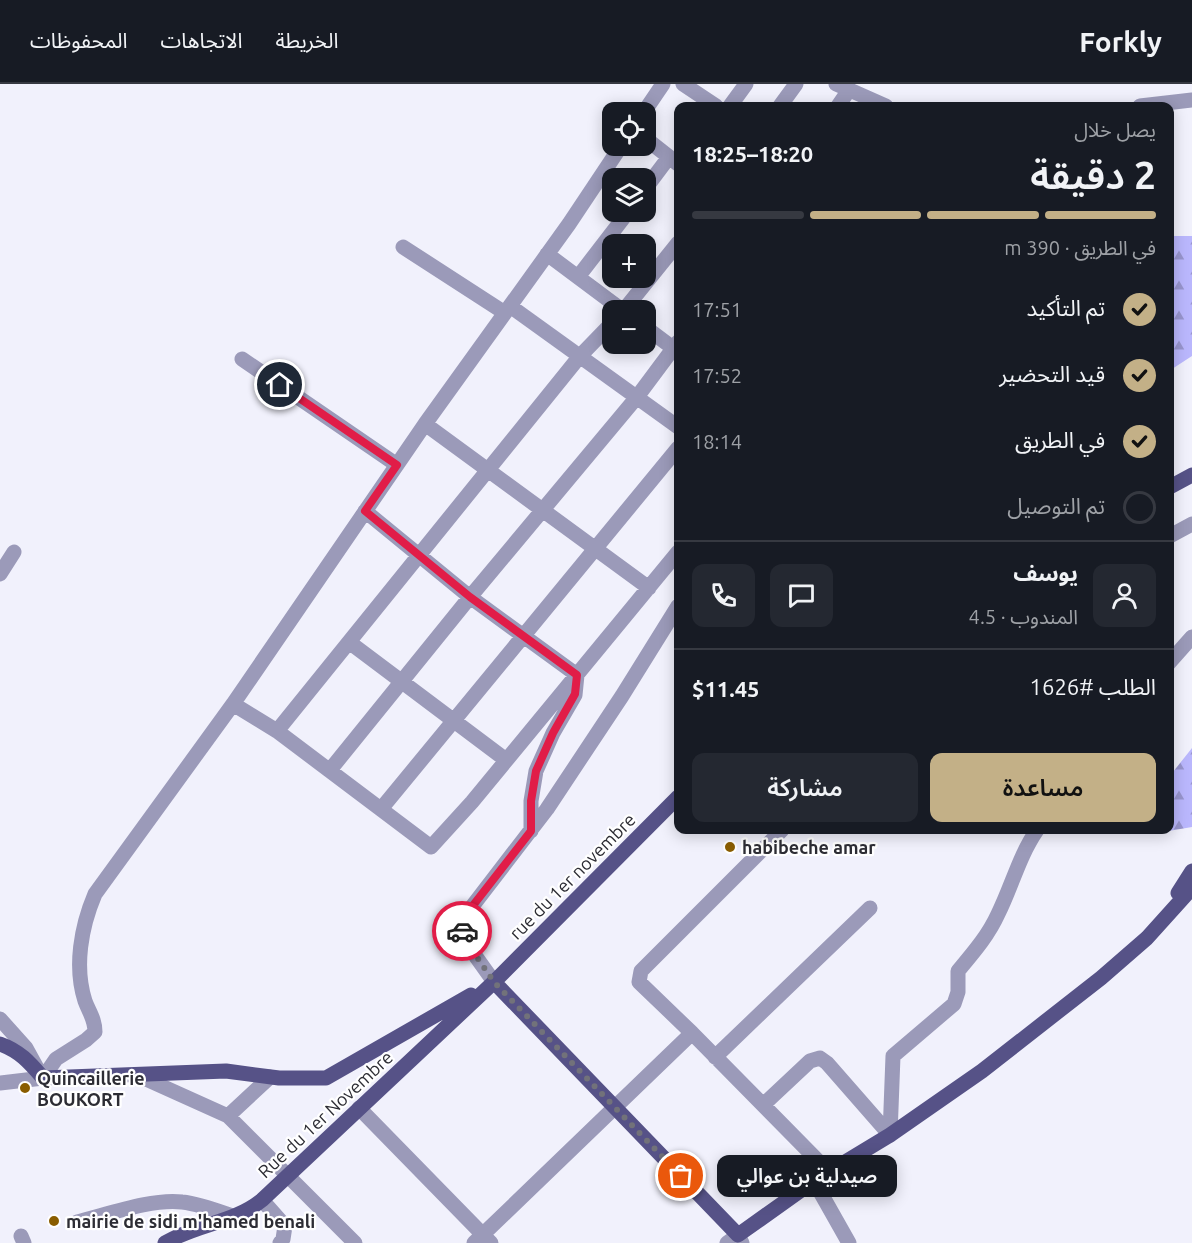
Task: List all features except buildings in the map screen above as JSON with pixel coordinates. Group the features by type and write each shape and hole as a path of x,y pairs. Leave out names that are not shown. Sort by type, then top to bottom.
{"main road":[{"path":"1174,485 1192,475"},
{"name":"rue du 1er novembre","path":"494,982 674,801"},
{"path":"1147,938 1192,871"},
{"path":"0,1044 13,1048 25,1057 43,1078 226,1071 270,1077 326,1078 494,982 736,1240 814,1181 890,1134 982,1071 1101,978 1147,938 1192,888"},
{"name":"Rue du 1er Novembre","path":"165,1243 209,1223 249,1211 494,982"}],"street":[{"path":"651,102 663,84"},
{"path":"683,84 710,102"},
{"path":"733,102 746,84"},
{"path":"783,102 796,84"},
{"path":"839,102 842,87 877,102"},
{"path":"1174,102 1192,100"},
{"path":"656,146 674,160 656,178"},
{"path":"0,1083 43,1078 56,1059 95,1032 95,1022 85,1000 81,948 86,916 95,894 233,704 425,424 614,156"},
{"path":"403,247 508,309 580,356 674,424"},
{"path":"578,277 602,251"},
{"path":"656,267 674,251"},
{"path":"547,254 609,300"},
{"path":"277,731 580,356 602,333"},
{"path":"656,333 674,344"},
{"path":"330,770 470,597 637,397 674,348"},
{"path":"242,359 397,465"},
{"path":"425,424 649,588"},
{"path":"381,809 674,453"},
{"path":"365,511 470,597 577,675"},
{"path":"1174,534 1192,524"},
{"path":"0,574 14,552"},
{"path":"233,704 277,731 431,847 472,802 674,557"},
{"path":"494,982 462,932 464,917 531,831 622,696 674,612"},
{"path":"1174,657 1192,637"},
{"path":"349,642 506,760"},
{"path":"531,831 531,801 536,771 553,733 575,694 577,675"},
{"path":"778,834 641,971 639,982 829,1172"},
{"path":"890,1134 893,1056 954,1004 958,992 958,971 986,936 999,914 1027,844 1034,834"},
{"path":"715,1057 870,908"},
{"path":"0,1019 26,1048 43,1078"},
{"path":"359,1108 483,1240 692,1033"},
{"path":"763,1105 810,1060 820,1058 890,1134"},
{"path":"137,1075 228,1116 355,1243"},
{"path":"228,1116 270,1077"},
{"path":"814,1181 849,1243"},
{"path":"262,1200 285,1226 283,1239"},
{"path":"77,1222 152,1203 179,1201 198,1204 235,1217"}],"green space":[{"path":"1174,236 1192,236 1192,356 1174,368"},
{"path":"1192,748 1192,827 1174,830 1174,771"}],"way so far":[{"path":"462,931 494,982 681,1176"}],"place":[{"name":"habibeche amar","path":"730,847"},
{"name":"Quincaillerie BOUKORT","path":"25,1088"},
{"name":"صيدلية بن عوالي","path":"681,1176"},
{"name":"mairie de sidi m'hamed benali","path":"54,1221"}],"route":[{"path":"280,385 397,465 365,511 470,597 577,675 575,694 553,733 536,771 531,801 531,831 464,917 462,931"}]}
